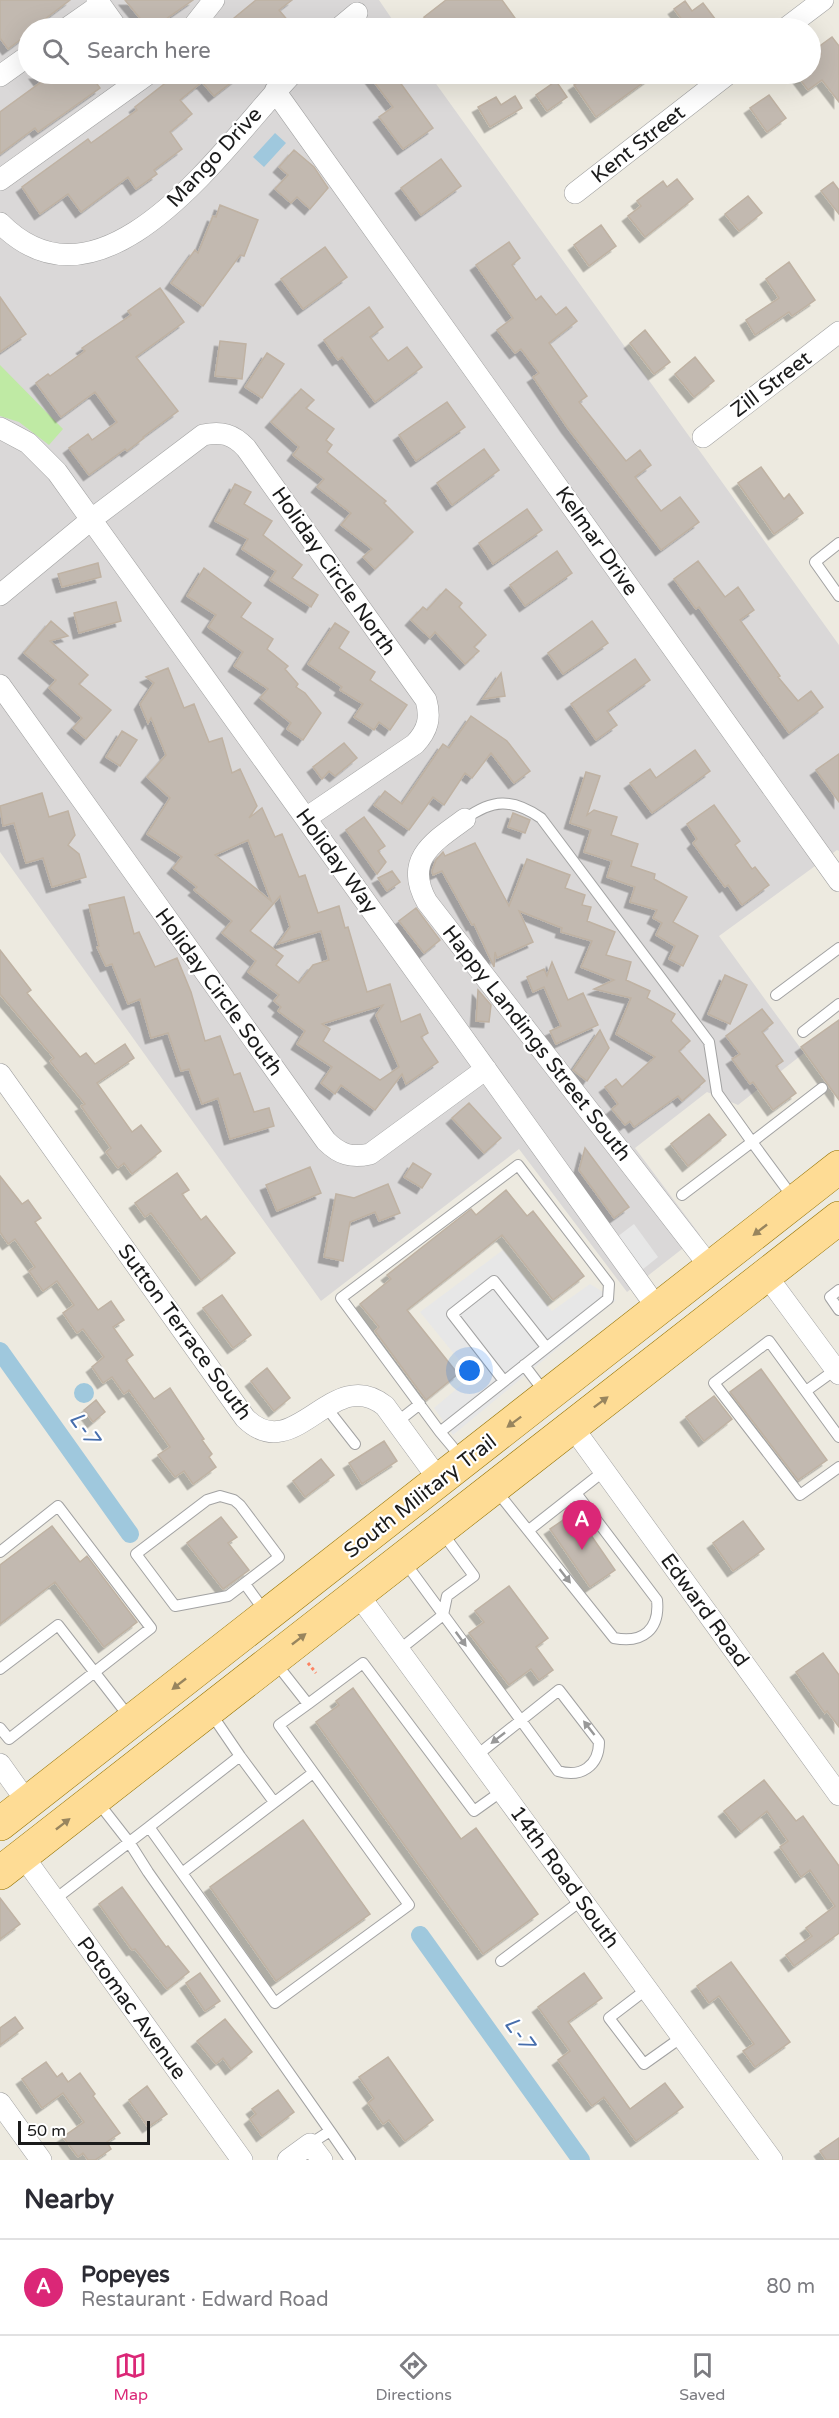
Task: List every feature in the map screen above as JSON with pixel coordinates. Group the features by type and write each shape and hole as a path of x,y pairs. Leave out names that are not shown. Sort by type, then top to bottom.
{"main road":[{"name":"South Military Trail","path":"0,1824 839,1167"},
{"path":"805,1244 826,1207 839,1196"},
{"name":"South Military Trail","path":"8,1860 95,1798 209,1710 571,1425 839,1218"},
{"path":"571,1425 568,1410 575,1393 615,1359 650,1315"},
{"path":"439,1529 442,1512 456,1495 543,1426 546,1419 548,1396"},
{"path":"209,1710 208,1692 216,1676 335,1583 340,1558"},
{"path":"8,1860 15,1838 28,1818 27,1802"}],"street":[{"path":"200,18 214,0"},
{"path":"799,18 822,0"},
{"path":"79,18 99,2 110,18"},
{"path":"351,18 357,13"},
{"path":"0,76 18,63"},
{"path":"0,180 134,84"},
{"name":"Mango Drive","path":"0,223 30,246 54,253 82,254 108,246 156,218 191,187 282,84"},
{"name":"Kent Street","path":"575,193 715,84"},
{"name":"Kelmar Drive","path":"275,91 839,881"},
{"name":"Zill Street","path":"703,437 839,332"},
{"name":"Holiday Way","path":"0,428 16,435 39,451 92,519 486,1070 650,1315"},
{"name":"Holiday Circle North","path":"92,519 203,435 215,432 227,434 238,439 246,448 426,700 429,712 424,735 415,744 306,818"},
{"path":"0,595 92,519"},
{"name":"Holiday Circle South","path":"0,685 326,1141 335,1150 346,1155 370,1154 486,1070"},
{"name":"Happy Landings Street South","path":"465,819 434,841 425,851 419,863 420,890 711,1268"},
{"name":"Sutton Terrace South","path":"0,1074 245,1418 253,1426 264,1431 288,1430 352,1394 364,1394 380,1402 397,1422 452,1471"},
{"path":"766,1275 838,1370"},
{"name":"Edward Road","path":"571,1425 839,1795"},
{"name":"14th Road South","path":"357,1593 772,2160"},
{"path":"0,1764 27,1802"},
{"name":"Potomac Avenue","path":"8,1860 54,1899 242,2160"},
{"path":"0,2103 41,2160"},
{"path":"288,2160 316,2152"}],"lane":[{"path":"839,543 815,562 839,596"},
{"path":"465,819 488,805 501,803 528,809 541,818 709,1042 717,1093 796,1202"},
{"path":"776,994 839,948"},
{"path":"803,1032 839,1004"},
{"path":"682,1195 822,1088"},
{"path":"440,1432 608,1299 609,1284 518,1165 341,1298 440,1432 452,1471"},
{"path":"504,1381 452,1314 494,1281 546,1347"},
{"path":"839,1290 830,1297 839,1310"},
{"path":"839,1437 769,1341 714,1383 800,1496 839,1467"},
{"path":"524,1365 548,1396"},
{"path":"806,1391 838,1370"},
{"path":"397,1422 420,1404"},
{"path":"326,1407 355,1444"},
{"path":"529,1530 604,1471"},
{"path":"493,1486 614,1638 634,1639 644,1635 656,1620 657,1600 576,1493"},
{"path":"220,1496 228,1497 240,1505 279,1557 244,1584 228,1596 175,1606 136,1554 207,1500 220,1496"},
{"path":"0,1552 58,1506 151,1628 9,1739 0,1728"},
{"path":"399,1650 443,1615 447,1596 474,1576 439,1529"},
{"path":"402,1558 443,1615 521,1721 558,1771 566,1774 584,1771 596,1759 599,1742 559,1690 521,1721 476,1756"},
{"path":"244,1584 267,1615"},
{"path":"0,1668 58,1625 132,1721"},
{"path":"273,1659 308,1704"},
{"path":"149,1827 275,2003 410,1905 279,1725 363,1663 474,1811 502,1791"},
{"path":"209,1710 274,1802"},
{"path":"54,1899 240,1756"},
{"path":"182,1873 313,1773"},
{"path":"95,1798 129,1842 350,2160"},
{"path":"501,1961 582,1900"},
{"path":"647,1989 609,2018 644,2064 682,2037"},
{"path":"316,2152 330,2131"}],"path":[{"path":"305,1659 316,1673"}],"shaded area":[{"path":"0,0 379,0 391,18 18,18 18,84 436,84 839,645 839,851 837,850 719,936 804,1053 738,1105 707,1092 635,1148 700,1235 627,1292 519,1149 321,1301 0,852"},
{"path":"634,1224 658,1257 642,1270 617,1237"},
{"path":"503,1250 552,1311 590,1284 616,1300 453,1435 434,1408 472,1376 420,1312"}],"green space":[{"path":"0,365 63,429 49,445 19,422 0,416"}],"water":[{"path":"275,133 286,143 264,167 253,157"},
{"path":"84,1383 91,1386 94,1393 91,1400 84,1403 77,1400 74,1393 77,1386"}],"building":[{"path":"0,0 70,0 46,18 18,18 18,42 8,49 0,38"},
{"path":"125,0 193,0 167,18 140,18"},
{"path":"256,0 292,0 279,10 286,18 234,18"},
{"path":"446,0 502,0 515,18 425,18"},
{"path":"685,1 692,11 703,3 714,18 681,18 674,9"},
{"path":"832,37 839,46 839,102 821,81 821,45"},
{"path":"38,84 97,84 100,88 38,132 35,128 0,154 0,112"},
{"path":"164,84 200,84 180,100 192,114 170,132 182,149 154,170 157,174 136,189 128,177 81,212 68,194 40,214 22,187 88,139 91,143 137,110 135,107"},
{"path":"204,84 229,84 214,96"},
{"path":"376,84 401,84 433,128 403,149 379,117 393,107"},
{"path":"552,84 558,84 567,97 547,111 536,95"},
{"path":"576,84 641,84 596,117 574,85"},
{"path":"804,84 816,84 808,90"},
{"path":"769,95 786,118 767,132 750,108"},
{"path":"515,96 522,108 490,127 478,107 496,97 501,105"},
{"path":"294,150 314,167 328,188 310,209 297,197 291,203 275,189 288,175 279,167"},
{"path":"441,159 461,186 421,215 401,188"},
{"path":"677,179 693,199 645,237 628,216 641,206 637,201 663,181 667,187"},
{"path":"833,182 839,190 839,214 821,191"},
{"path":"748,196 762,213 739,231 725,214"},
{"path":"220,205 258,220 244,256 240,255 203,306 171,283 195,250 198,253"},
{"path":"601,225 616,246 589,266 574,245"},
{"path":"509,242 520,258 512,265 536,300 541,296 556,315 566,307 577,321 549,343 587,396 579,402 626,461 640,450 651,465 635,477 661,511 680,497 699,522 661,550 567,427 533,377 539,373 521,349 515,353 497,330 513,318 476,265"},
{"path":"325,247 347,277 303,309 281,279"},
{"path":"789,262 815,300 792,316 789,312 755,335 746,320 779,298 766,279"},
{"path":"160,288 184,322 136,357 178,411 127,451 125,449 89,475 69,448 88,434 92,440 117,422 95,392 61,417 36,383 85,351 82,348 131,315 128,311"},
{"path":"0,297 26,334 0,352"},
{"path":"369,307 383,327 370,337 388,361 407,347 422,367 375,402 342,357 338,360 324,340"},
{"path":"645,330 670,362 654,374 630,343"},
{"path":"220,341 246,344 242,379 215,376"},
{"path":"267,353 284,364 262,398 245,387"},
{"path":"695,357 714,381 694,397 675,374"},
{"path":"301,389 314,400 306,408 334,429 326,440 332,445 327,452 386,501 384,503 413,532 375,569 363,557 372,549 341,525 351,513 317,487 324,479 293,455 299,447 271,422"},
{"path":"447,402 465,427 416,461 399,435"},
{"path":"484,449 499,470 452,505 437,483"},
{"path":"761,467 784,499 789,494 803,513 774,534 738,483"},
{"path":"235,484 251,492 244,504 272,521 263,535 302,565 292,578 318,595 311,607 270,580 276,571 242,549 248,539 215,521"},
{"path":"527,509 542,530 493,564 479,543"},
{"path":"557,551 572,573 525,606 510,585"},
{"path":"698,561 725,597 738,587 754,610 740,620 780,676 778,677 798,701 811,691 823,707 789,733 699,607 696,609 674,579"},
{"path":"98,563 101,577 62,587 58,574"},
{"path":"204,568 251,603 241,617 273,639 267,649 288,666 285,669 298,684 296,687 305,693 321,713 303,740 287,729 291,723 260,698 268,689 234,666 243,652 208,627 216,615 187,596"},
{"path":"446,589 462,603 459,607 486,635 474,647 479,651 465,664 435,632 430,638 411,620 423,607 427,610"},
{"path":"116,602 121,621 79,633 74,613"},
{"path":"51,621 68,636 50,641 88,675 79,684 111,710 86,739 73,728 82,718 49,688 56,680 24,653"},
{"path":"592,621 608,643 563,674 548,653"},
{"path":"335,623 349,632 339,648 375,672 370,680 407,705 390,730 379,722 374,730 354,717 363,704 340,690 342,687 308,664"},
{"path":"635,659 650,680 607,711 617,725 596,740 571,704"},
{"path":"168,668 184,708 194,704 209,742 222,738 232,773 240,769 257,806 249,818 262,808 275,837 282,834 299,877 305,875 318,913 339,906 345,928 348,927 367,992 390,984 401,1022 420,1014 428,1033 421,1037 438,1062 406,1084 402,1074 375,1110 341,1085 335,1094 321,1083 332,1067 297,1044 305,1031 278,1011 281,1007 274,1001 279,995 248,972 256,961 222,933 232,921 194,890 197,887 173,868 182,857 147,834 170,798 147,777 166,755 151,718 148,723 140,704 154,683 146,677","holes":["248,840 271,901 215,855","280,896 290,927 278,944 321,931 329,960 313,965 299,983 276,965 283,956 250,931","383,1005 376,1015 399,1067 380,1080 323,1041 330,1029 322,1024"]},
{"path":"501,673 505,696 483,699"},
{"path":"471,716 507,741 530,771 514,783 491,753 472,778 465,773 444,805 433,797 409,830 374,805 385,791 402,804 443,744 449,748"},
{"path":"122,731 137,740 120,766 106,757"},
{"path":"344,743 357,758 335,776 329,771 322,779 313,767"},
{"path":"695,750 710,771 652,813 630,783 650,769 656,778"},
{"path":"839,754 839,802 816,770"},
{"path":"586,772 600,776 587,815 594,810 617,817 611,835 638,844 631,866 655,874 654,879 687,897 673,922 698,936 683,966 669,959 675,946 656,935 662,923 653,918 657,910 630,902 635,887 607,877 612,861 584,852 591,830 570,823"},
{"path":"42,793 49,817 68,811 75,835 68,845 79,854 86,877 52,887 43,858 26,863 14,823 3,826 0,806"},
{"path":"714,805 740,841 735,845 752,869 755,867 769,885 742,905 728,885 725,887 693,843 697,839 687,824"},
{"path":"513,813 530,820 525,833 508,827"},
{"path":"364,817 385,846 378,851 386,862 377,874 346,830"},
{"path":"475,843 509,906 527,859 570,875 565,888 585,895 582,905 591,907 587,921 615,932 606,955 631,962 626,980 650,991 647,998 675,1014 671,1021 690,1041 679,1051 705,1081 682,1101 678,1096 634,1127 630,1121 625,1125 612,1109 618,1104 605,1087 616,1079 622,1087 655,1057 616,1034 631,998 594,989 614,980 581,967 592,941 561,932 562,928 519,911 533,942 497,958 495,952 494,967 474,924 472,925 442,871 433,875 432,871 436,860 443,852 445,856"},
{"path":"392,871 400,882 387,891 378,878"},
{"path":"124,897 134,934 139,932 155,967 177,958 191,992 205,1041 220,1036 234,1075 240,1073 254,1112 269,1108 274,1126 230,1139 218,1098 202,1104 189,1069 181,1071 168,1033 151,1038 140,999 128,1004 112,964 106,966 97,947 99,946 89,905"},
{"path":"416,908 440,940 424,953 399,921"},
{"path":"0,950 31,990 27,993 80,1057 86,1053 95,1064 125,1044 134,1058 97,1083 132,1132 141,1125 161,1151 132,1174 124,1163 118,1168 106,1152 111,1148 81,1106 85,1104 50,1061 54,1058 0,994"},
{"path":"552,962 568,1000 583,993 598,1025 556,1044 550,1031 561,1026 544,987 533,992 527,977 544,969 547,976"},
{"path":"725,975 747,985 730,1024 708,1014"},
{"path":"478,990 491,1005 489,1022 476,1021"},
{"path":"762,1009 773,1023 762,1032 783,1061 776,1066 796,1093 773,1110 753,1082 750,1084 732,1059 740,1054 726,1036"},
{"path":"839,1020 839,1100 801,1047"},
{"path":"600,1030 609,1048 587,1081 573,1070"},
{"path":"469,1103 501,1138 484,1153 452,1118"},
{"path":"709,1114 726,1135 688,1166 671,1144"},
{"path":"585,1148 629,1207 614,1218 579,1170"},
{"path":"413,1163 431,1174 422,1188 404,1177"},
{"path":"310,1167 321,1193 277,1211 266,1185"},
{"path":"177,1173 189,1190 182,1194 201,1220 206,1216 235,1253 201,1280 151,1213 145,1217 135,1203"},
{"path":"0,1176 22,1204 28,1200 41,1218 35,1222 98,1310 111,1301 124,1320 113,1327 133,1355 126,1360 154,1399 170,1388 204,1439 202,1440 212,1454 209,1457 216,1467 193,1484 184,1471 175,1477 158,1455 170,1447 129,1390 124,1394 112,1377 103,1383 92,1367 104,1357 83,1329 77,1333 63,1313 74,1305 57,1281 43,1291 29,1271 35,1267 15,1239 8,1244 0,1232"},
{"path":"388,1184 400,1213 379,1221 375,1212 350,1222 343,1261 324,1257 336,1194 354,1198"},
{"path":"506,1190 527,1216 533,1211 584,1276 553,1300 502,1235 407,1310 458,1374 426,1400 375,1331 379,1327 360,1304 391,1279 387,1275 444,1230 471,1209 476,1215"},
{"path":"222,1295 251,1335 233,1348 203,1308"},
{"path":"267,1368 290,1398 274,1411 251,1381"},
{"path":"761,1369 827,1460 798,1480 730,1392"},
{"path":"714,1396 732,1419 704,1441 686,1417"},
{"path":"96,1400 105,1412 93,1422 84,1410"},
{"path":"384,1441 397,1461 362,1484 349,1463"},
{"path":"321,1459 334,1475 305,1497 293,1481"},
{"path":"575,1512 615,1570 590,1587 550,1529"},
{"path":"221,1517 237,1537 228,1543 249,1570 223,1589 187,1543"},
{"path":"743,1521 764,1549 733,1571 713,1543"},
{"path":"52,1526 80,1562 87,1556 137,1622 104,1647 55,1582 0,1624 0,1565"},
{"path":"509,1586 548,1638 536,1647 553,1670 539,1680 531,1669 509,1685 469,1633 484,1622 475,1611"},
{"path":"823,1653 839,1675 839,1727 827,1711 825,1713 796,1672"},
{"path":"353,1688 461,1839 476,1828 538,1914 483,1954 316,1722 339,1705 336,1701"},
{"path":"764,1780 796,1821 803,1816 839,1866 839,1933 794,1966 786,1955 812,1936 806,1928 835,1906 810,1870 801,1877 780,1847 788,1841 767,1811 741,1832 724,1811"},
{"path":"303,1820 370,1914 276,1981 210,1887"},
{"path":"122,1887 166,1947 168,1946 189,1972 167,1989 135,1949 132,1950 99,1904"},
{"path":"0,1898 20,1924 0,1939"},
{"path":"731,1962 790,2042 755,2067 743,2051 754,2044 719,1996 709,2003 697,1986"},
{"path":"200,1973 220,2001 205,2011 186,1983"},
{"path":"584,1973 602,1998 568,2022 630,2109 665,2083 683,2107 636,2141 604,2097 592,2106 558,2060 570,2051 538,2007"},
{"path":"15,2017 23,2028 0,2045 0,2028"},
{"path":"225,2019 252,2052 231,2069 223,2058 216,2064 197,2041"},
{"path":"388,2057 433,2120 405,2141 389,2120 383,2124 368,2103 374,2098 359,2077"},
{"path":"46,2062 57,2077 62,2073 68,2082 80,2073 95,2094 93,2096 120,2133 107,2142 111,2149 95,2160 88,2160 83,2153 78,2157 63,2137 84,2122 63,2093 42,2108 22,2079"},
{"path":"147,2086 167,2114 148,2127 129,2100"},
{"path":"278,2090 294,2112 262,2136 250,2119 256,2114 252,2109"},
{"path":"839,2138 839,2160 826,2160 820,2151"}],"waterway":[{"name":"L-7","path":"0,1351 130,1534"},
{"name":"L-7","path":"420,1935 581,2160"}],"place":[{"name":"Popeyes","path":"582,1550"}]}
